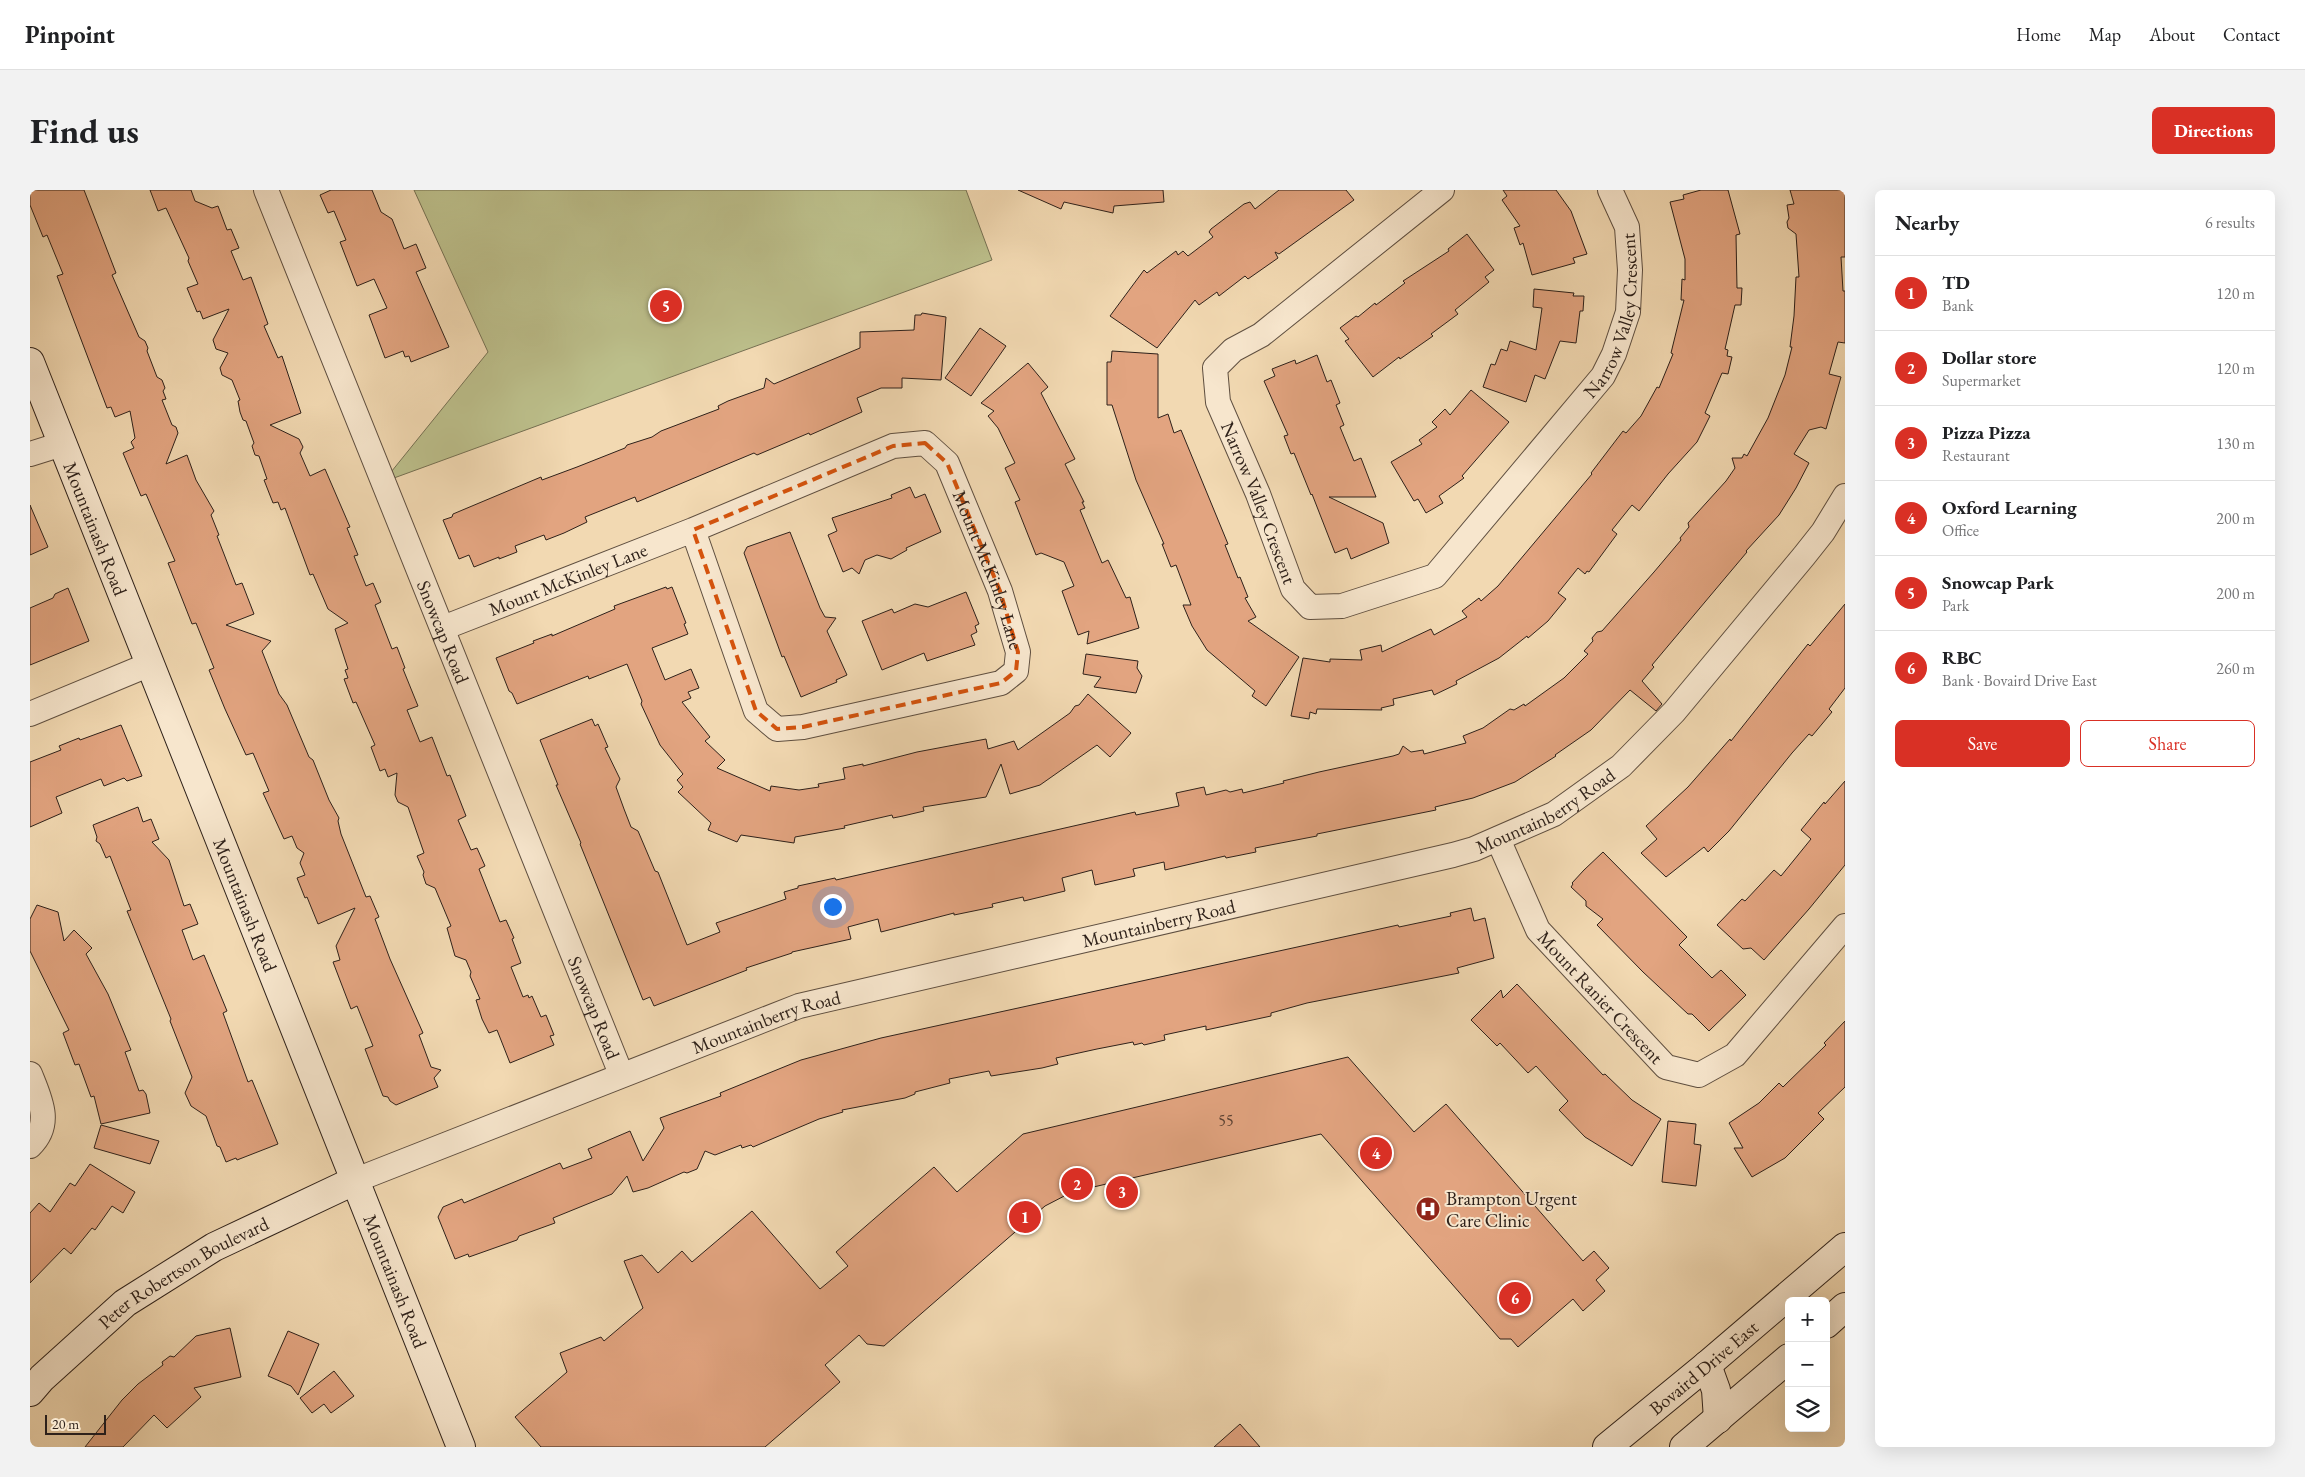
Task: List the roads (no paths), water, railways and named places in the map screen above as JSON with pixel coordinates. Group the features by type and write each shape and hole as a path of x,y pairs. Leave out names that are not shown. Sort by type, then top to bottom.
{"street":[{"name":"Snowcap Road","path":"266,190 622,1074"},
{"name":"Narrow Valley Crescent","path":"1442,190 1261,335 1233,350 1215,368 1218,402 1258,494 1293,589 1310,607 1342,606 1435,576 1603,376 1614,354 1628,312 1630,270 1627,227 1610,190"},
{"name":"Mountainash Road","path":"30,362 148,665 462,1447"},
{"name":"Mount McKinley Lane","path":"443,628 693,530 893,446 924,443 947,463 1000,591 1018,652 1016,671 1001,683 803,727 777,729 756,711 693,530"},
{"path":"30,454 62,444"},
{"name":"Mountainberry Road","path":"356,1180 799,1006 1424,862 1474,849 1554,814 1622,766 1656,733 1804,556 1823,532 1845,496"},
{"path":"30,714 148,665"},
{"name":"Mount Ranier Crescent","path":"1498,839 1538,930 1666,1067 1699,1075 1735,1055 1845,926"},
{"path":"30,1074 44,1108 40,1136 30,1146"},
{"name":"Peter Robertson Boulevard","path":"30,1392 42,1378 125,1303 214,1247 356,1180"},
{"name":"Bovaird Drive East","path":"1606,1447 1707,1365 1845,1247"},
{"path":"1830,1320 1845,1307"},
{"path":"1684,1447 1785,1361"},
{"path":"1707,1365 1716,1390 1718,1419"}],"place":[{"name":"Snowcap Park","path":"666,306"},
{"name":"Oxford Learning","path":"1376,1153"},
{"name":"Dollar store","path":"1077,1184"},
{"name":"Pizza Pizza","path":"1122,1192"},
{"name":"Brampton Urgent Care Clinic","path":"1428,1209"},
{"name":"TD","path":"1025,1217"},
{"name":"RBC","path":"1515,1298"}]}
